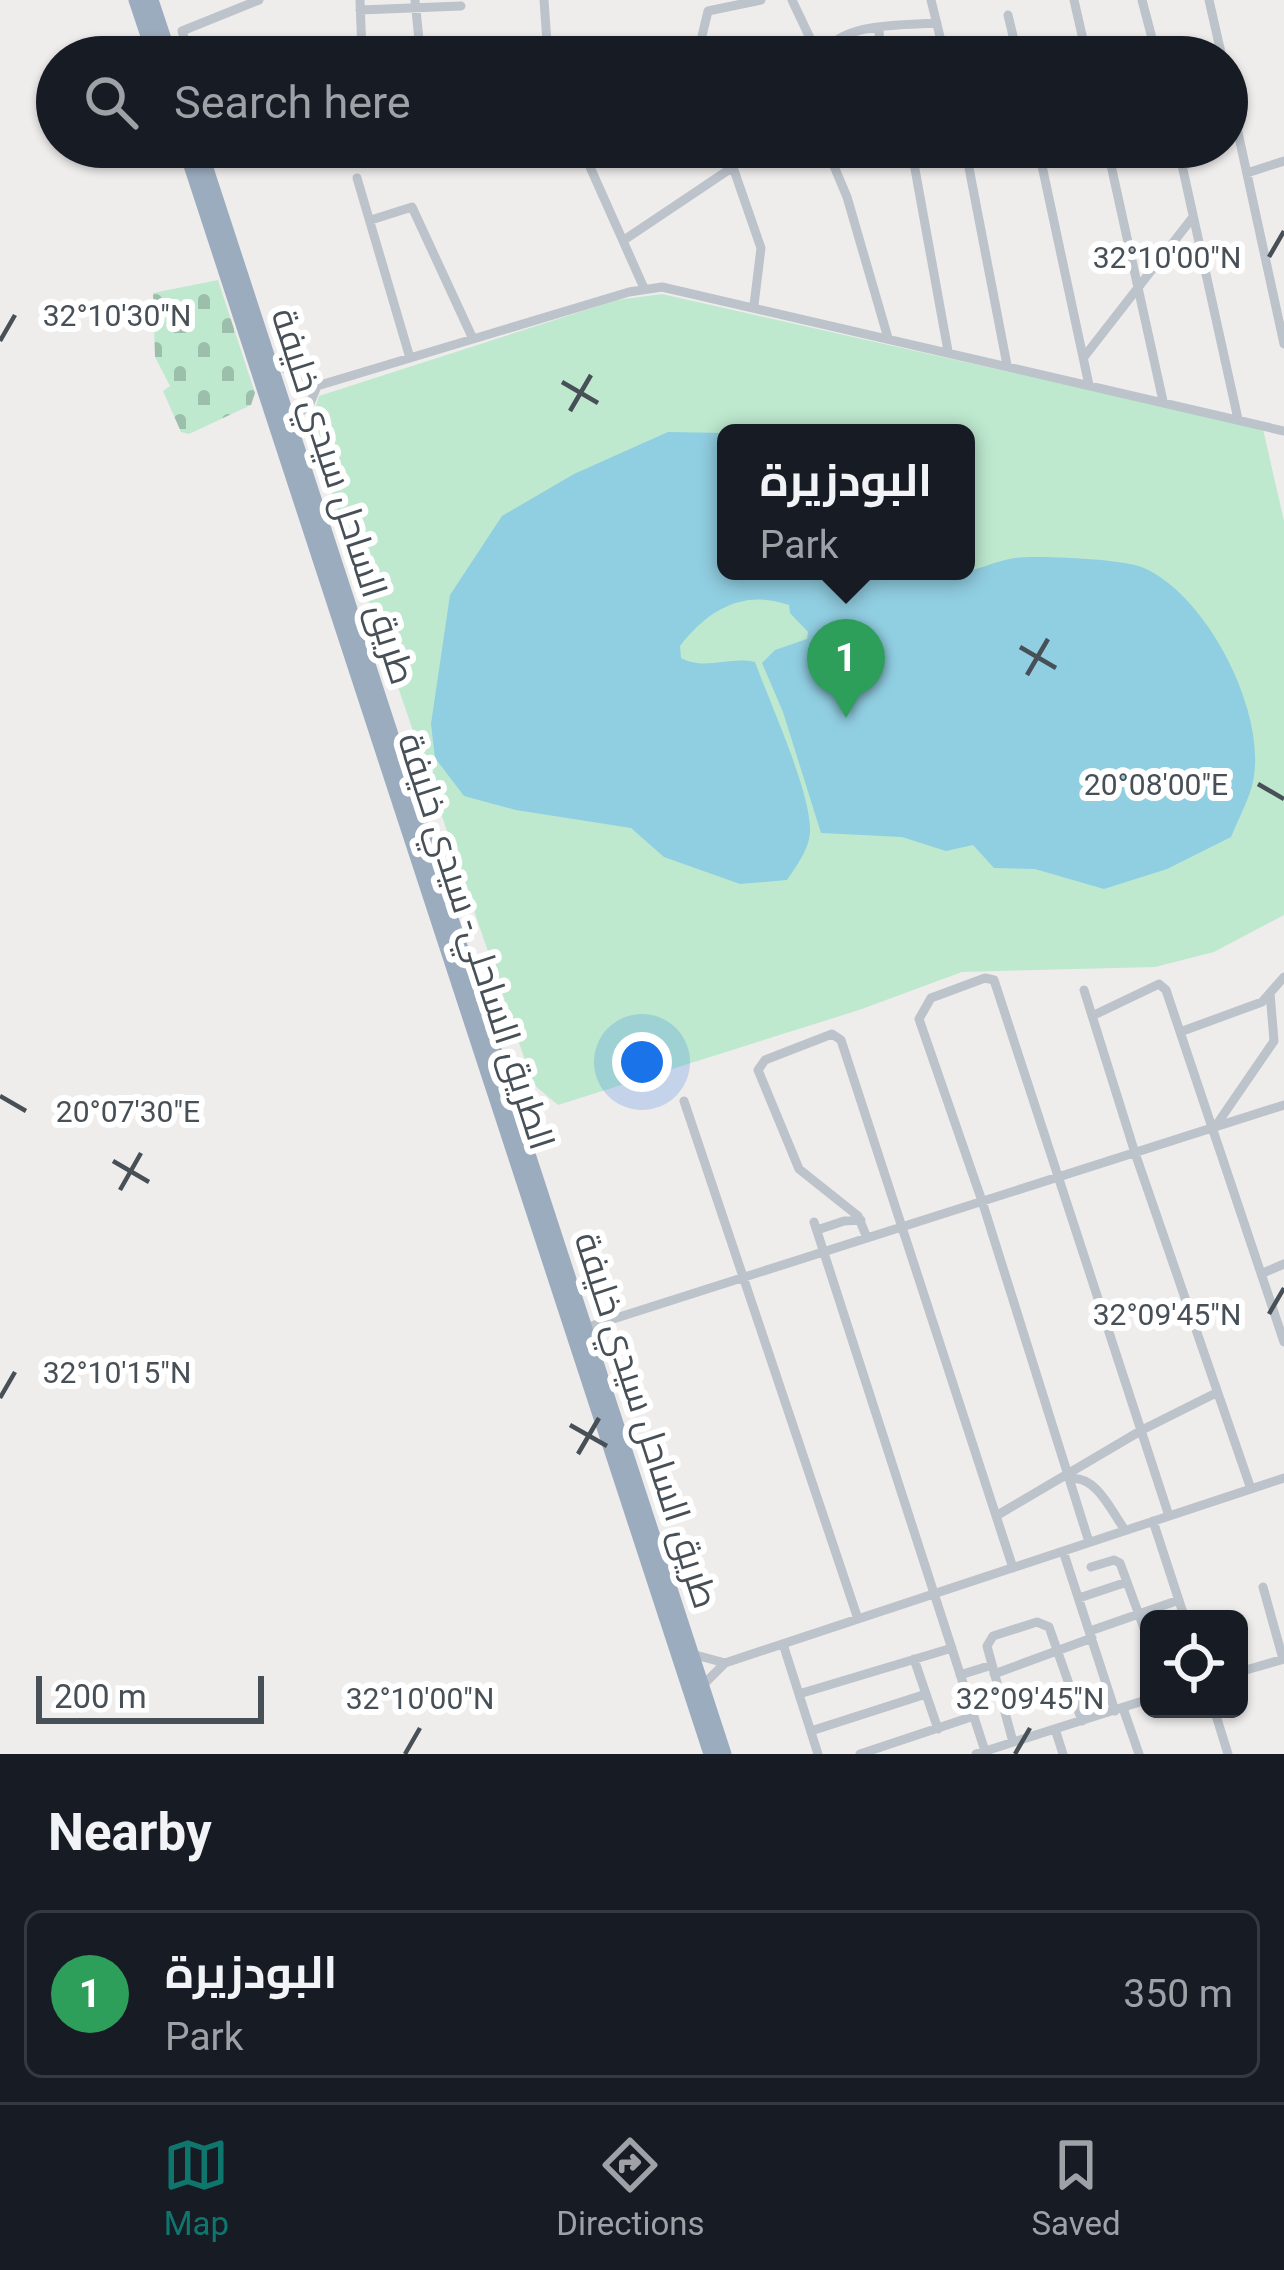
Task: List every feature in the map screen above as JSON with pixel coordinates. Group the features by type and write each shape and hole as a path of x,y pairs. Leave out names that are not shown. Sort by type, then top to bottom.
{"highway":[{"path":"136,0 148,36"},
{"path":"151,0 163,36"},
{"name":"الطريق الساحلي- سيدي خليفة","path":"192,168 550,1243 711,1754"},
{"name":"طريق الساحل سيدي خليفة","path":"206,168 550,1243 585,1328 724,1754"}],"street":[{"path":"170,36 259,0"},
{"path":"544,0 547,36"},
{"path":"702,36 708,11 761,0"},
{"path":"792,0 810,36"},
{"path":"931,0 940,36"},
{"path":"1074,0 1082,36"},
{"path":"1142,0 1151,36"},
{"path":"1209,0 1217,36"},
{"path":"416,4 418,36"},
{"path":"361,36 360,5 461,6"},
{"path":"1008,15 1013,36"},
{"path":"851,36 879,27 937,23"},
{"path":"879,27 879,36"},
{"path":"182,32 183,36"},
{"path":"1247,173 1284,160"},
{"path":"591,168 644,288"},
{"path":"624,240 732,168"},
{"path":"733,168 760,248 754,305"},
{"path":"835,168 888,338"},
{"path":"915,168 948,351"},
{"path":"969,168 1007,365"},
{"path":"1043,168 1089,385"},
{"path":"1112,168 1163,400"},
{"path":"1182,168 1238,419"},
{"path":"1246,168 1284,344"},
{"path":"357,178 410,358"},
{"path":"370,220 409,207 414,210 473,339"},
{"path":"1084,357 1193,217"},
{"path":"268,359 317,386 644,288 673,288 1284,431"},
{"path":"288,420 309,406 317,386"},
{"path":"1180,1032 1262,1002 1284,977"},
{"path":"1089,1542 920,1019 931,998 985,978 994,980 1169,1516"},
{"path":"1092,1016 1159,984 1166,990 1284,1342"},
{"path":"1084,990 1251,1489"},
{"path":"1215,1127 1274,1041 1270,993"},
{"path":"867,1238 861,1220 799,1168 759,1074 765,1060 832,1034 841,1040 1013,1568"},
{"path":"684,1101 858,1619"},
{"path":"585,1328 1284,1105"},
{"path":"861,1220 815,1226 987,1752 1140,1703"},
{"path":"1263,1273 1284,1264"},
{"path":"996,1516 1142,1430 1216,1393"},
{"path":"1069,1476 1091,1483 1125,1530"},
{"path":"702,1686 725,1663 1284,1478"},
{"path":"1153,1521 1182,1610"},
{"path":"1063,1551 1139,1754"},
{"path":"1091,1567 1116,1560 1140,1619"},
{"path":"1079,1598 1127,1582"},
{"path":"1248,1668 1283,1653 1263,1587"},
{"path":"960,1675 1057,1650 1179,1600"},
{"path":"1013,1742 987,1646 990,1638 1041,1621 1049,1627 1082,1721"},
{"path":"783,1644 818,1754"},
{"path":"799,1694 952,1648"},
{"path":"692,1654 725,1663"},
{"path":"914,1659 938,1729"},
{"path":"1004,1708 1070,1687"},
{"path":"811,1731 926,1694"},
{"path":"860,1754 974,1716"},
{"path":"1217,1718 1228,1754"},
{"path":"1055,1729 1063,1754"}],"green space":[{"path":"218,280 255,393 251,405 189,434 181,432 163,391 170,386 155,357 153,293"},
{"path":"662,294 1263,429 1284,521 1284,915 1214,952 1155,967 962,972 859,1010 558,1105 533,1084 310,428 319,396 617,300"}],"water":[{"path":"668,432 717,433 717,580 975,580 975,569 1015,558 1101,560 1144,568 1190,604 1211,631 1243,694 1255,758 1252,786 1231,837 1167,869 1104,889 1035,869 994,868 973,845 946,851 902,837 821,833 783,712 762,663 775,650 807,639 808,632 790,613 789,605 756,600 728,606 702,622 680,646 681,658 699,663 755,662 808,811 808,842 787,880 740,884 664,857 631,828 516,810 464,796 435,758 431,724 450,595 502,516 574,474"}],"place":[{"name":"البودزيرة","path":"846,718"}]}
